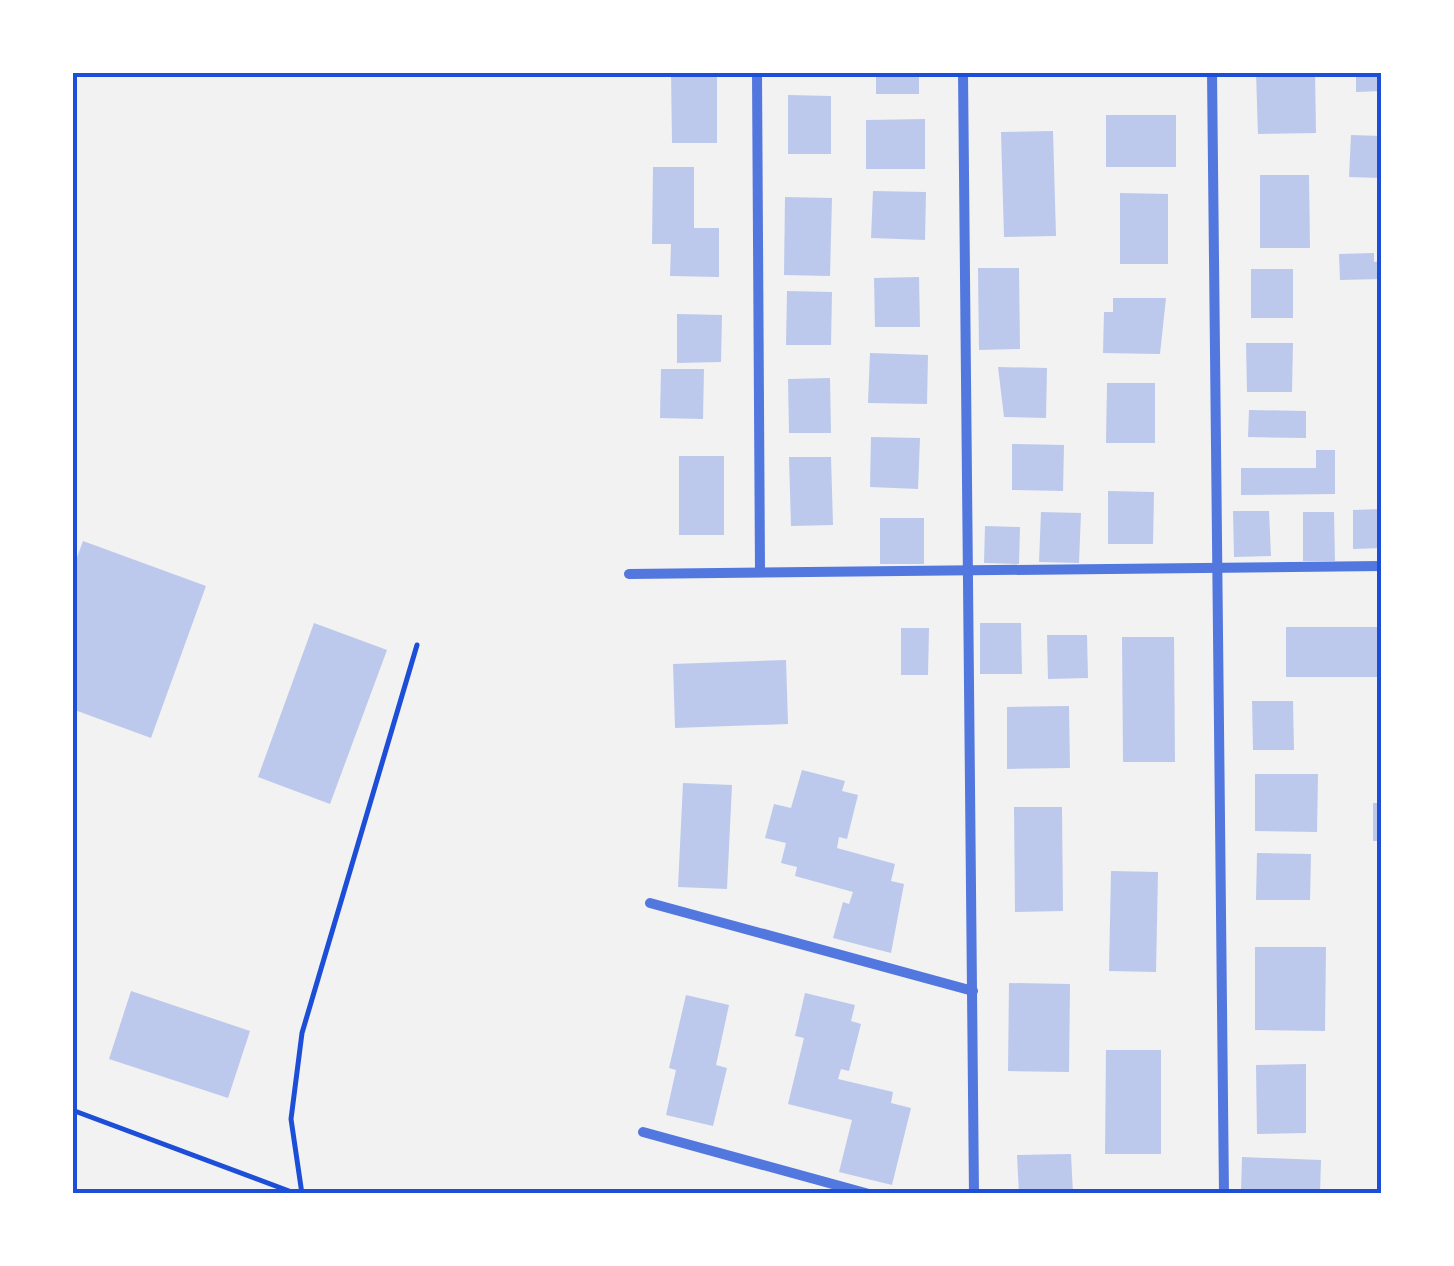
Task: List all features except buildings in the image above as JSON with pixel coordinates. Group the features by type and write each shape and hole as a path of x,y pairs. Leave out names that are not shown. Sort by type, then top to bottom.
{"street":[{"path":"757,72 760,572"},
{"path":"964,72 974,1194"},
{"path":"1212,72 1214,568 1224,1194"},
{"path":"629,574 1382,566"},
{"path":"650,902 973,991"},
{"path":"642,1132 870,1194"}],"path":[{"path":"72,1110 300,1194 291,1119 302,1033 417,644"}]}
